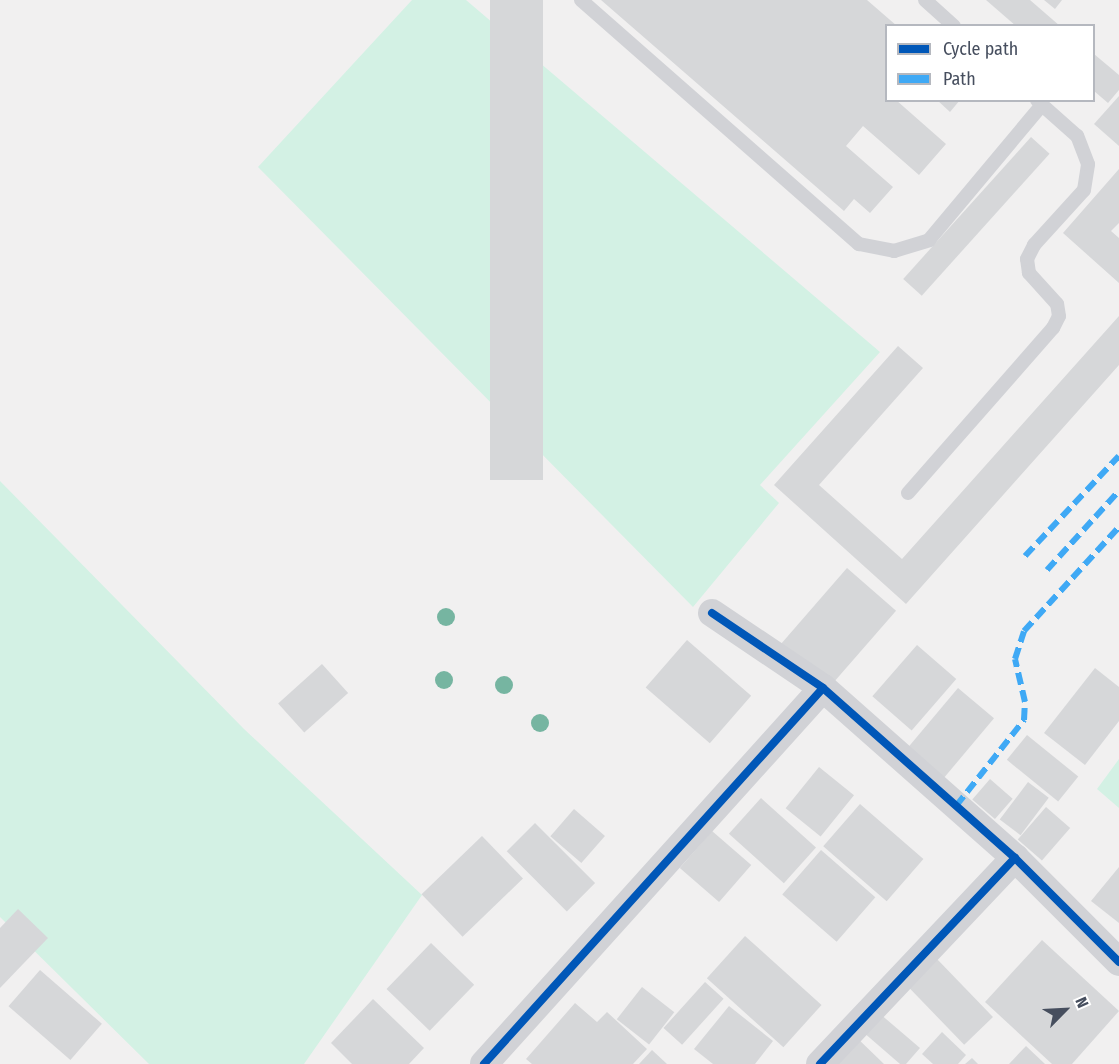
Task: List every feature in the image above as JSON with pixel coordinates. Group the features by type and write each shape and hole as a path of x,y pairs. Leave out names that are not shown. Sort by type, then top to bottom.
{"street":[{"path":"712,613 823,688 1015,858 1119,963"},
{"path":"484,1064 823,688"},
{"path":"820,1064 1015,858"}],"lane":[{"path":"581,0 860,244 894,251 928,240 1040,103 1077,136 1088,164 1084,190 1034,245 1027,259 1029,273 1057,304 1059,316 1053,328 908,493"},
{"path":"925,0 952,24"}],"green space":[{"path":"412,0 466,0 880,352 760,485 779,503 693,607 258,167"},
{"path":"0,481 244,729 422,895 304,1064 149,1064 0,917"},
{"path":"1119,759 1119,808 1097,789"}],"building":[{"path":"490,0 543,0 543,480 490,480"},
{"path":"601,0 867,0 895,24 885,24 885,102 898,102 946,144 919,175 863,126 846,146 893,187 870,213 854,199 844,211"},
{"path":"986,0 1030,0 1058,24 1014,24"},
{"path":"1044,0 1062,0 1055,9"},
{"path":"1095,55 1119,75 1119,90 1108,103 1095,92"},
{"path":"1119,96 1119,146 1094,124"},
{"path":"939,102 958,102 950,112"},
{"path":"1031,137 1050,154 922,296 903,279"},
{"path":"1119,169 1119,223 1111,231 1119,238 1119,283 1063,233"},
{"path":"1119,316 1119,365 906,604 774,485 898,346 923,368 819,485 902,559"},
{"path":"847,568 896,611 830,686 781,643"},
{"path":"687,640 751,696 710,743 646,688"},
{"path":"917,645 956,679 912,730 872,696"},
{"path":"322,664 348,693 304,732 278,703"},
{"path":"1095,668 1119,687 1119,721 1085,765 1044,733"},
{"path":"958,688 994,718 941,781 905,751"},
{"path":"1027,735 1078,777 1058,801 1007,760"},
{"path":"819,767 854,795 821,837 786,808"},
{"path":"990,779 1013,799 995,819 972,799"},
{"path":"1028,782 1049,798 1020,835 1000,820"},
{"path":"761,798 816,848 784,883 729,834"},
{"path":"860,804 923,859 887,901 823,846"},
{"path":"1046,807 1070,828 1042,860 1018,839"},
{"path":"574,809 605,836 581,863 550,836"},
{"path":"535,823 595,883 567,911 507,851"},
{"path":"712,831 751,865 719,902 680,868"},
{"path":"482,836 523,878 463,937 422,894"},
{"path":"821,850 875,897 837,942 782,895"},
{"path":"1119,867 1119,923 1091,901"},
{"path":"18,909 48,938 0,988 0,928"},
{"path":"745,936 822,1005 783,1047 707,978"},
{"path":"1042,940 1119,1011 1072,1064 1052,1064 985,1002"},
{"path":"431,943 474,985 430,1031 387,989"},
{"path":"936,958 993,1017 964,1045 907,986"},
{"path":"40,970 102,1024 70,1060 9,1006"},
{"path":"705,982 724,999 682,1045 664,1028"},
{"path":"642,987 674,1012 649,1045 617,1019"},
{"path":"373,999 424,1048 409,1064 352,1064 331,1043"},
{"path":"575,1003 597,1022 607,1012 647,1049 633,1064 532,1064 526,1059"},
{"path":"729,1006 773,1041 755,1064 713,1064 694,1049"},
{"path":"879,1013 920,1048 906,1064 900,1064 863,1032"},
{"path":"942,1032 966,1055 958,1064 933,1064 922,1054"},
{"path":"854,1035 884,1064 827,1064"},
{"path":"1026,1046 1045,1064 1009,1064"},
{"path":"652,1050 667,1064 639,1064"},
{"path":"972,1058 978,1064 965,1064"}],"marked path":[{"path":"1025,556 1119,456"},
{"path":"1047,570 1119,491"},
{"path":"956,806 1024,720 1025,702 1015,659 1024,631 1119,527"}],"cycle path":[{"path":"712,613 823,688 1015,858 1119,962"},
{"path":"484,1064 823,688"},
{"path":"820,1064 1015,858"}]}
